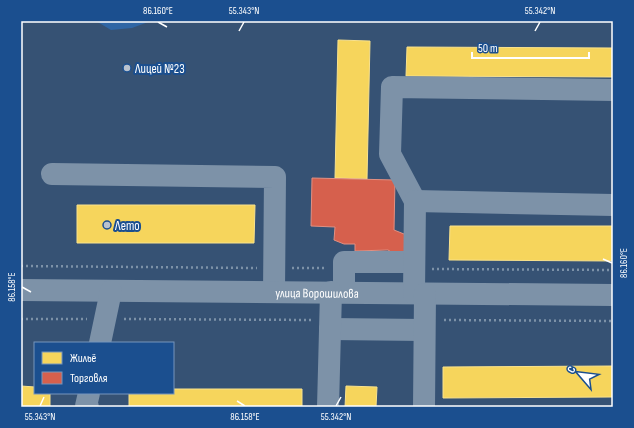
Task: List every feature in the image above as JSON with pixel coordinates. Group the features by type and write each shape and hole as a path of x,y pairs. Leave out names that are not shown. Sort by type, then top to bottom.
{"street":[{"path":"424,407 424,330 414,265 415,202 390,154 392,87 613,90"},
{"path":"52,174 275,177 274,292"},
{"path":"415,202 613,204"},
{"path":"328,407 330,329 337,292 344,268 344,262 414,265"},
{"name":"улица Ворошилова","path":"21,290 613,295"},
{"path":"100,342 111,291"},
{"path":"330,329 424,330"}],"path":[{"path":"414,265 613,270"},
{"path":"21,266 344,268"}],"shaded area":[{"path":"96,21 151,21 132,28 111,30"}],"building: Жильё":[{"path":"338,40 370,41 367,179 335,178"},
{"path":"407,47 613,48 613,77 406,76"},
{"path":"77,205 255,205 254,243 77,243"},
{"path":"450,226 613,226 613,261 449,260"},
{"path":"613,366 613,397 443,398 443,367"},
{"path":"21,386 34,387 34,394 50,394 50,407 21,407"},
{"path":"346,386 377,387 376,407 345,407"},
{"path":"174,389 302,389 302,407 129,407 129,394 174,394"}],"building: Торговля":[{"path":"312,178 395,180 394,230 409,236 409,244 401,258 388,250 355,251 355,244 344,244 334,240 335,227 311,226"}],"place":[{"name":"Лицей №23","path":"127,68"},
{"name":"Лето","path":"107,225"}]}
